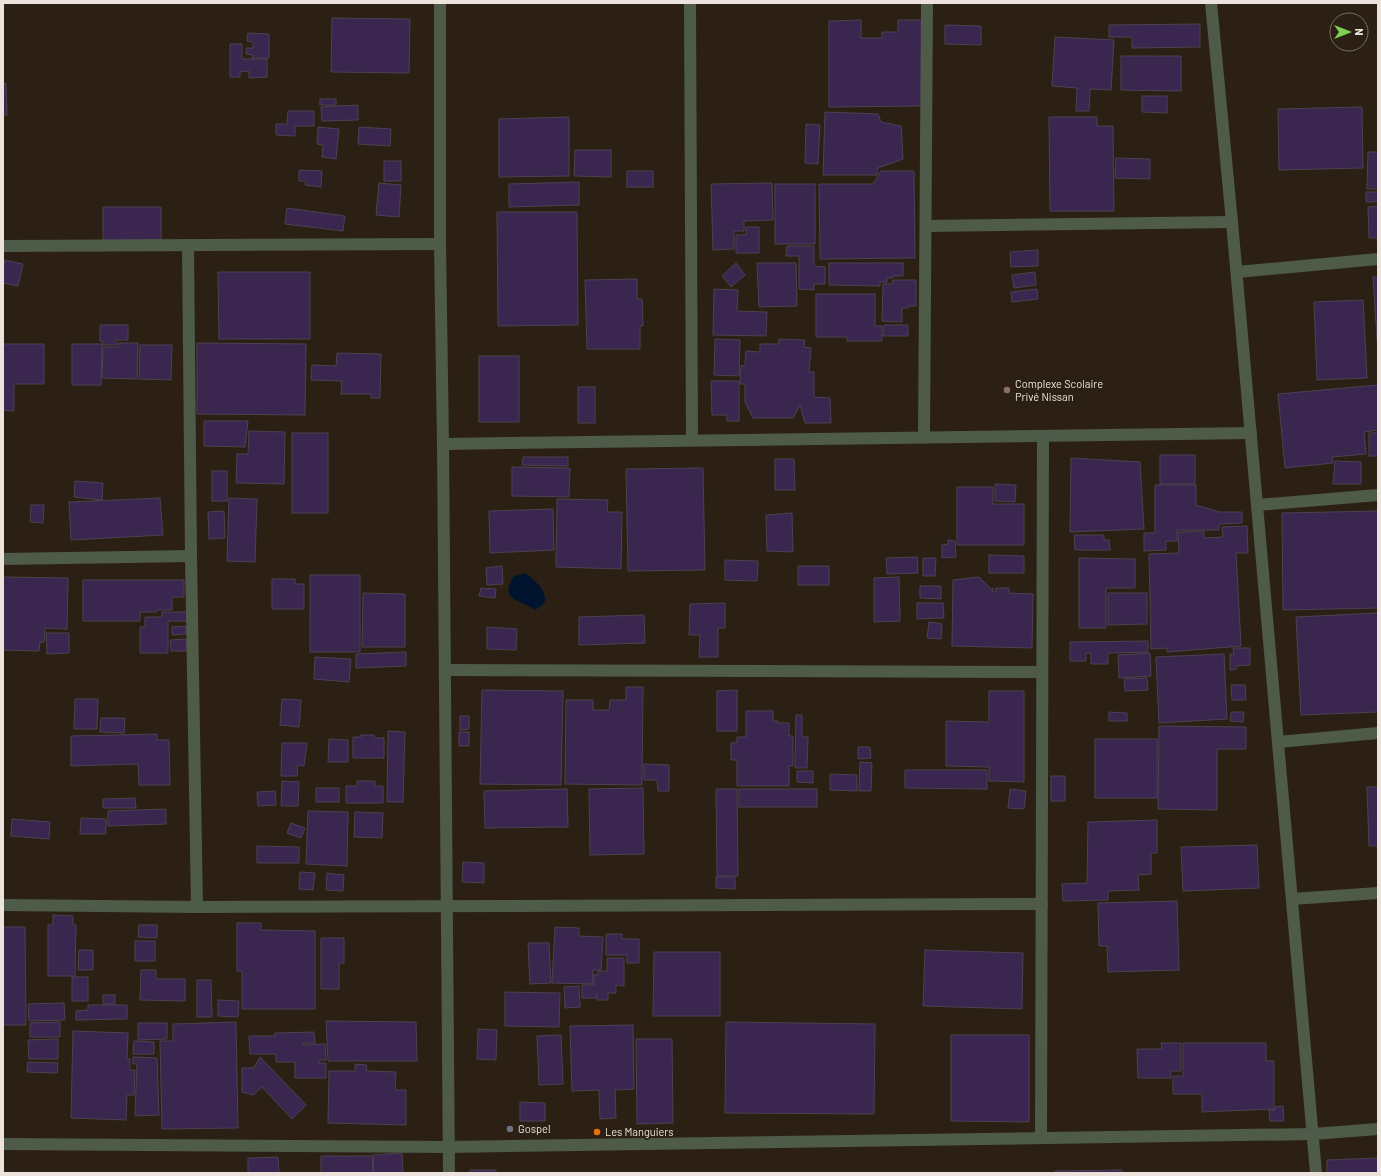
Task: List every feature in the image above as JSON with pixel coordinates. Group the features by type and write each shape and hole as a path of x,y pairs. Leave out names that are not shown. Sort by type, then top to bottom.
{"street":[{"path":"440,3 440,244 449,1173"},
{"path":"690,3 692,440"},
{"path":"924,437 927,3"},
{"path":"1211,3 1237,272 1316,1173"},
{"path":"926,226 1232,222"},
{"path":"3,246 440,244"},
{"path":"188,245 190,556 197,907"},
{"path":"1237,272 1378,259"},
{"path":"443,444 1251,432"},
{"path":"1041,1138 1043,436"},
{"path":"1257,505 1378,495"},
{"path":"3,559 190,556"},
{"path":"445,670 1042,672"},
{"path":"1278,742 1378,733"},
{"path":"1292,899 1378,893"},
{"path":"3,905 197,907 1042,904"},
{"path":"3,1144 449,1146 1313,1134 1378,1129"}],"water":[{"path":"524,573 538,584 544,593 545,601 535,610 513,599 510,595 510,584 514,576"}],"building":[{"path":"332,18 410,19 409,73 331,72"},
{"path":"861,20 861,38 882,38 882,32 898,32 898,20 922,20 922,106 829,107 829,21"},
{"path":"1200,24 1200,47 1132,48 1132,37 1109,37 1109,25"},
{"path":"945,25 981,26 981,45 945,44"},
{"path":"248,33 269,34 269,58 252,58 253,55 246,54 246,48 253,48 253,42 247,41"},
{"path":"1055,37 1114,40 1111,90 1090,89 1089,111 1076,111 1077,88 1052,86"},
{"path":"230,44 242,44 242,59 267,59 267,77 249,78 249,71 240,72 240,77 230,77"},
{"path":"1121,56 1181,56 1181,91 1121,90"},
{"path":"6,83 7,115 3,115 3,84"},
{"path":"1142,96 1167,96 1167,113 1142,112"},
{"path":"320,99 336,99 336,105 320,105"},
{"path":"358,105 358,120 322,121 321,107"},
{"path":"1362,107 1363,168 1279,170 1278,109"},
{"path":"288,111 314,111 314,126 295,126 295,136 276,135 276,124 287,124"},
{"path":"825,112 878,114 881,122 901,126 903,159 878,168 877,175 823,175"},
{"path":"569,117 569,176 499,177 499,119"},
{"path":"1049,117 1097,117 1097,126 1113,126 1114,211 1050,211"},
{"path":"806,124 820,125 818,164 805,163"},
{"path":"318,127 339,129 336,159 322,157 323,145 317,144"},
{"path":"359,127 391,129 390,146 358,144"},
{"path":"575,150 611,150 611,177 574,176"},
{"path":"1368,152 1378,152 1378,189 1367,189"},
{"path":"1116,158 1150,159 1150,179 1115,178"},
{"path":"384,161 401,161 401,181 384,181"},
{"path":"299,170 322,171 321,187 305,185 306,181 299,181"},
{"path":"627,171 653,171 653,187 627,187"},
{"path":"881,171 914,171 915,258 820,259 819,184 873,184"},
{"path":"579,182 579,205 509,207 509,184"},
{"path":"379,183 401,185 399,217 376,215"},
{"path":"772,183 773,220 744,221 744,231 734,231 734,249 713,250 711,184"},
{"path":"775,184 815,184 815,244 775,244"},
{"path":"1366,192 1378,192 1378,202 1366,202"},
{"path":"1378,206 1378,238 1369,238 1368,207"},
{"path":"103,207 161,207 161,240 103,240"},
{"path":"287,208 345,216 343,231 285,224"},
{"path":"497,212 577,212 578,325 498,326"},
{"path":"746,227 759,227 759,253 736,253 736,235 746,235"},
{"path":"787,246 814,246 814,266 825,267 825,284 814,284 814,290 799,289 799,256 786,256"},
{"path":"1038,250 1038,266 1011,267 1010,252"},
{"path":"5,260 23,264 18,286 3,283"},
{"path":"736,263 745,275 731,287 722,276"},
{"path":"757,263 796,263 797,306 759,307"},
{"path":"829,263 903,263 903,276 893,276 893,278 887,278 887,282 880,282 880,286 829,285"},
{"path":"218,272 310,272 310,339 219,339"},
{"path":"1035,272 1036,285 1014,288 1012,275"},
{"path":"1373,277 1378,277 1378,353"},
{"path":"637,279 637,299 642,299 643,326 640,326 640,349 587,349 585,280"},
{"path":"893,280 916,280 916,306 902,308 902,322 882,321 883,284 892,284"},
{"path":"714,289 738,290 737,311 767,312 766,336 713,335"},
{"path":"1037,289 1038,299 1012,302 1011,292"},
{"path":"816,294 875,294 875,326 882,326 882,341 847,341 847,337 816,337"},
{"path":"1363,300 1367,378 1317,380 1314,302"},
{"path":"100,325 128,325 128,340 116,340 116,345 103,345 103,342 100,341"},
{"path":"884,325 908,325 908,336 883,336"},
{"path":"715,339 740,340 739,376 714,375"},
{"path":"779,339 805,340 804,347 811,348 809,372 814,372 814,397 830,398 831,423 805,423 800,405 793,418 753,418 745,402 745,384 740,384 741,366 745,365 746,351 760,352 760,344 779,344"},
{"path":"118,343 138,343 137,379 102,378 103,347 118,347"},
{"path":"197,343 306,344 305,415 197,414"},
{"path":"3,344 44,344 44,384 14,384 14,411 3,410"},
{"path":"72,344 102,344 101,385 72,385"},
{"path":"140,345 172,345 171,380 139,379"},
{"path":"337,353 381,354 380,398 371,398 371,394 341,394 342,381 311,380 312,365 336,366"},
{"path":"479,356 519,356 519,422 479,422"},
{"path":"711,381 739,381 739,421 727,421 727,415 712,415"},
{"path":"1378,385 1378,430 1364,432 1366,454 1332,457 1333,463 1285,468 1278,394"},
{"path":"578,387 595,387 595,423 578,423"},
{"path":"204,421 248,421 245,447 204,446"},
{"path":"249,431 285,432 284,484 236,483 237,454 248,454"},
{"path":"292,433 328,433 328,513 292,513"},
{"path":"1369,433 1378,433 1378,456 1369,456"},
{"path":"1160,455 1195,455 1195,484 1160,484"},
{"path":"523,457 568,457 568,466 522,465"},
{"path":"1071,458 1140,462 1144,529 1070,532"},
{"path":"775,459 794,459 795,490 775,490"},
{"path":"1335,461 1361,462 1361,484 1333,484"},
{"path":"512,467 570,468 569,497 512,496"},
{"path":"703,468 705,570 628,571 626,469"},
{"path":"212,471 227,471 227,501 212,501"},
{"path":"75,481 103,483 102,500 74,497"},
{"path":"995,484 1016,485 1015,502 995,501"},
{"path":"1155,485 1196,485 1196,505 1219,512 1242,512 1242,523 1219,524 1219,530 1177,530 1177,541 1166,541 1166,550 1144,551 1144,533 1155,533"},
{"path":"957,487 993,487 993,504 1024,504 1024,545 957,545"},
{"path":"160,498 163,535 71,540 69,502"},
{"path":"229,498 257,499 255,562 227,561"},
{"path":"557,499 608,500 607,512 622,512 621,569 556,567"},
{"path":"31,505 44,505 43,523 30,522"},
{"path":"553,509 554,550 490,553 489,511"},
{"path":"224,511 225,538 209,539 208,512"},
{"path":"1378,511 1378,608 1283,610 1282,513"},
{"path":"792,513 793,552 767,551 766,515"},
{"path":"1247,526 1248,553 1236,553 1241,646 1167,652 1167,648 1151,649 1149,554 1179,553 1178,532 1204,531 1204,538 1223,537 1222,527"},
{"path":"1074,535 1104,535 1104,540 1109,540 1110,550 1075,550"},
{"path":"948,540 955,541 956,557 942,558 942,544 948,545"},
{"path":"989,555 1024,556 1024,573 989,573"},
{"path":"917,557 918,573 887,574 886,558"},
{"path":"923,558 936,558 935,576 923,576"},
{"path":"1079,558 1135,559 1135,588 1106,588 1106,628 1079,628"},
{"path":"725,560 758,561 757,581 725,580"},
{"path":"502,566 503,584 487,585 486,568"},
{"path":"798,566 829,566 829,585 798,585"},
{"path":"310,575 360,575 360,652 310,652"},
{"path":"3,577 68,578 67,629 45,628 44,642 40,642 39,651 3,650"},
{"path":"899,577 900,621 874,622 874,578"},
{"path":"979,577 991,589 993,588 993,592 996,592 996,588 1009,588 1009,593 1033,594 1032,648 952,646 953,580"},
{"path":"272,579 295,579 295,584 304,584 304,609 272,609"},
{"path":"83,580 184,580 184,597 172,597 172,610 140,612 140,621 83,621"},
{"path":"920,586 941,586 941,599 920,598"},
{"path":"481,588 496,589 495,598 479,596"},
{"path":"363,593 405,594 405,647 362,647"},
{"path":"1108,593 1147,593 1147,624 1108,625"},
{"path":"725,603 725,628 718,628 718,657 699,657 700,635 689,635 690,604"},
{"path":"917,603 943,603 944,618 917,619"},
{"path":"162,612 187,612 187,621 168,621 168,653 140,653 140,627 145,627 145,617 162,617"},
{"path":"1378,613 1378,712 1301,715 1296,617"},
{"path":"644,615 645,643 579,645 579,617"},
{"path":"929,622 942,624 941,639 927,638"},
{"path":"186,626 186,634 172,635 172,627"},
{"path":"487,627 517,629 516,650 487,649"},
{"path":"46,633 69,633 69,653 47,654"},
{"path":"186,639 187,651 171,651 170,640"},
{"path":"1148,641 1148,652 1108,653 1108,664 1091,664 1091,653 1086,653 1086,661 1070,661 1070,642"},
{"path":"1233,648 1250,648 1250,665 1236,666 1236,669 1230,670 1230,654 1234,654"},
{"path":"406,652 406,666 356,668 356,654"},
{"path":"1150,653 1151,676 1119,678 1118,655"},
{"path":"1224,654 1227,719 1159,723 1156,657"},
{"path":"315,657 351,659 349,682 314,679"},
{"path":"1147,678 1148,690 1125,691 1124,679"},
{"path":"1231,685 1245,685 1246,700 1232,700"},
{"path":"626,687 643,687 642,785 565,784 566,700 593,700 593,710 609,710 610,700 626,700"},
{"path":"482,690 563,691 561,785 480,784"},
{"path":"737,690 737,731 717,731 717,691"},
{"path":"989,691 1024,691 1024,782 989,781 989,767 946,766 946,721 989,722"},
{"path":"75,699 98,699 97,729 74,729"},
{"path":"282,699 301,700 299,727 280,725"},
{"path":"746,711 773,711 773,721 778,721 778,723 789,723 789,736 793,736 793,766 789,766 789,786 737,786 737,760 731,760 731,743 737,743 737,737 746,737"},
{"path":"1109,712 1127,713 1127,721 1109,721"},
{"path":"1231,712 1244,712 1243,722 1230,721"},
{"path":"796,715 802,715 802,737 808,737 807,768 795,768"},
{"path":"460,716 469,716 469,729 460,730"},
{"path":"101,718 125,718 124,733 100,732"},
{"path":"1159,726 1246,727 1246,749 1217,749 1217,810 1158,809"},
{"path":"388,731 405,732 403,802 387,802"},
{"path":"459,732 469,732 469,746 459,746"},
{"path":"157,734 157,740 169,740 170,785 139,785 138,764 71,766 71,736"},
{"path":"361,735 374,735 374,738 384,738 384,758 353,758 353,737 361,737"},
{"path":"329,739 348,740 348,762 328,762"},
{"path":"1095,739 1157,739 1157,798 1095,798"},
{"path":"282,743 307,743 304,766 298,765 297,776 281,776"},
{"path":"858,747 870,747 871,758 858,759"},
{"path":"860,762 872,763 871,791 859,791"},
{"path":"644,764 669,765 669,791 658,791 657,780 644,780"},
{"path":"905,770 987,770 987,789 905,788"},
{"path":"797,771 813,771 813,783 797,782"},
{"path":"830,774 857,775 857,791 830,790"},
{"path":"1051,776 1065,776 1065,801 1051,801"},
{"path":"282,781 299,782 298,806 281,806"},
{"path":"357,781 375,781 375,786 383,786 383,803 346,803 346,786 357,786"},
{"path":"1367,787 1378,787 1378,846 1369,846"},
{"path":"316,788 339,788 339,802 316,802"},
{"path":"643,788 644,854 590,855 589,789"},
{"path":"567,789 568,827 485,828 484,791"},
{"path":"716,789 737,789 738,876 717,876"},
{"path":"739,789 817,789 817,807 739,807"},
{"path":"1010,789 1026,791 1024,809 1008,808"},
{"path":"275,791 276,805 258,806 257,792"},
{"path":"135,798 136,808 103,808 103,799"},
{"path":"166,809 166,824 108,826 108,811"},
{"path":"308,811 348,812 347,866 306,864"},
{"path":"355,812 383,813 382,838 354,837"},
{"path":"81,818 106,819 106,834 80,834"},
{"path":"12,819 50,822 49,839 11,836"},
{"path":"1157,820 1157,853 1151,853 1151,874 1138,875 1139,890 1108,891 1108,900 1063,901 1062,884 1087,883 1088,822"},
{"path":"291,823 305,828 301,838 287,833"},
{"path":"1257,845 1259,888 1183,891 1181,847"},
{"path":"257,846 299,847 299,863 257,863"},
{"path":"463,862 484,863 484,883 462,882"},
{"path":"300,872 315,873 313,890 299,889"},
{"path":"327,873 344,875 343,891 326,890"},
{"path":"716,877 735,877 735,889 716,888"},
{"path":"1177,901 1179,970 1108,972 1107,946 1099,946 1098,903"},
{"path":"53,915 73,916 73,925 76,925 75,976 48,976 48,925 53,925"},
{"path":"237,923 261,923 261,930 315,931 315,1009 242,1009 242,971 237,971"},
{"path":"139,925 157,925 157,938 138,937"},
{"path":"3,927 25,927 26,1025 3,1025"},
{"path":"555,927 579,928 579,936 603,937 601,970 593,970 593,984 552,983"},
{"path":"606,934 622,934 622,939 639,939 639,963 627,963 627,955 606,955"},
{"path":"321,938 344,938 344,963 339,963 339,989 321,989"},
{"path":"135,941 155,941 155,961 135,961"},
{"path":"528,943 549,943 551,983 530,984"},
{"path":"79,950 93,950 93,970 78,970"},
{"path":"925,950 1023,953 1022,1009 923,1006"},
{"path":"654,952 720,952 720,1016 653,1016"},
{"path":"607,958 624,958 624,986 616,985 616,993 608,993 608,1000 597,1000 597,994 596,998 582,998 582,985 594,985 594,975 598,975 598,971 607,971"},
{"path":"141,970 156,970 156,979 185,979 185,1001 140,1000"},
{"path":"72,977 88,977 88,1001 72,1001"},
{"path":"197,980 211,980 212,1017 197,1017"},
{"path":"579,986 580,1007 565,1008 564,987"},
{"path":"505,992 560,993 559,1027 505,1026"},
{"path":"103,995 115,995 115,1004 103,1004"},
{"path":"218,1000 239,1001 238,1017 218,1016"},
{"path":"64,1003 65,1020 29,1021 28,1004"},
{"path":"88,1005 127,1005 127,1019 76,1020 76,1011 88,1010"},
{"path":"326,1021 416,1022 417,1061 328,1061"},
{"path":"60,1022 60,1037 30,1037 30,1023"},
{"path":"236,1022 238,1128 162,1129 160,1041 173,1041 173,1024"},
{"path":"726,1022 875,1024 874,1114 725,1113"},
{"path":"138,1023 167,1023 167,1039 138,1040"},
{"path":"633,1025 634,1089 615,1090 616,1118 600,1119 599,1090 572,1091 570,1026"},
{"path":"478,1029 497,1030 496,1060 477,1059"},
{"path":"73,1031 128,1033 127,1059 130,1059 130,1070 135,1070 134,1095 127,1095 126,1120 71,1118"},
{"path":"314,1032 315,1043 303,1043 303,1045 325,1044 326,1060 319,1060 319,1063 326,1063 326,1078 295,1078 295,1062 276,1062 276,1054 250,1054 249,1036 275,1036 275,1033"},
{"path":"561,1035 563,1084 539,1085 537,1036"},
{"path":"951,1035 1029,1035 1029,1122 951,1121"},
{"path":"58,1039 58,1059 29,1059 28,1040"},
{"path":"636,1039 672,1039 673,1123 637,1124"},
{"path":"134,1041 154,1042 154,1054 133,1054"},
{"path":"1161,1043 1181,1043 1181,1071 1171,1071 1171,1078 1138,1078 1137,1049 1162,1049"},
{"path":"1183,1043 1266,1043 1266,1061 1274,1061 1274,1109 1202,1112 1202,1094 1173,1094 1173,1076 1183,1076"},
{"path":"133,1057 157,1058 159,1115 135,1116 137,1064 133,1064"},
{"path":"260,1057 306,1105 292,1119 262,1087 253,1095 242,1092 242,1068 254,1068"},
{"path":"28,1062 58,1063 57,1073 27,1072"},
{"path":"355,1064 367,1065 366,1071 396,1072 395,1090 406,1090 406,1125 328,1123 329,1071 355,1071"},
{"path":"520,1102 545,1103 545,1121 520,1121"},
{"path":"1283,1106 1284,1121 1270,1121 1269,1110 1275,1110 1275,1107"},
{"path":"402,1153 403,1173 374,1173 373,1155"},
{"path":"321,1156 372,1156 373,1173 321,1173"},
{"path":"278,1157 279,1173 248,1173 248,1158"},
{"path":"1378,1158 1378,1173 1327,1173 1327,1160"},
{"path":"470,1170 496,1170 496,1173 470,1173"},
{"path":"1122,1170 1122,1173 1055,1173 1055,1171"}],"place":[{"name":"Complexe Scolaire Privé Nissan","path":"1007,390"},
{"name":"Gospel","path":"510,1129"},
{"name":"Les Manguiers","path":"597,1132"}]}
